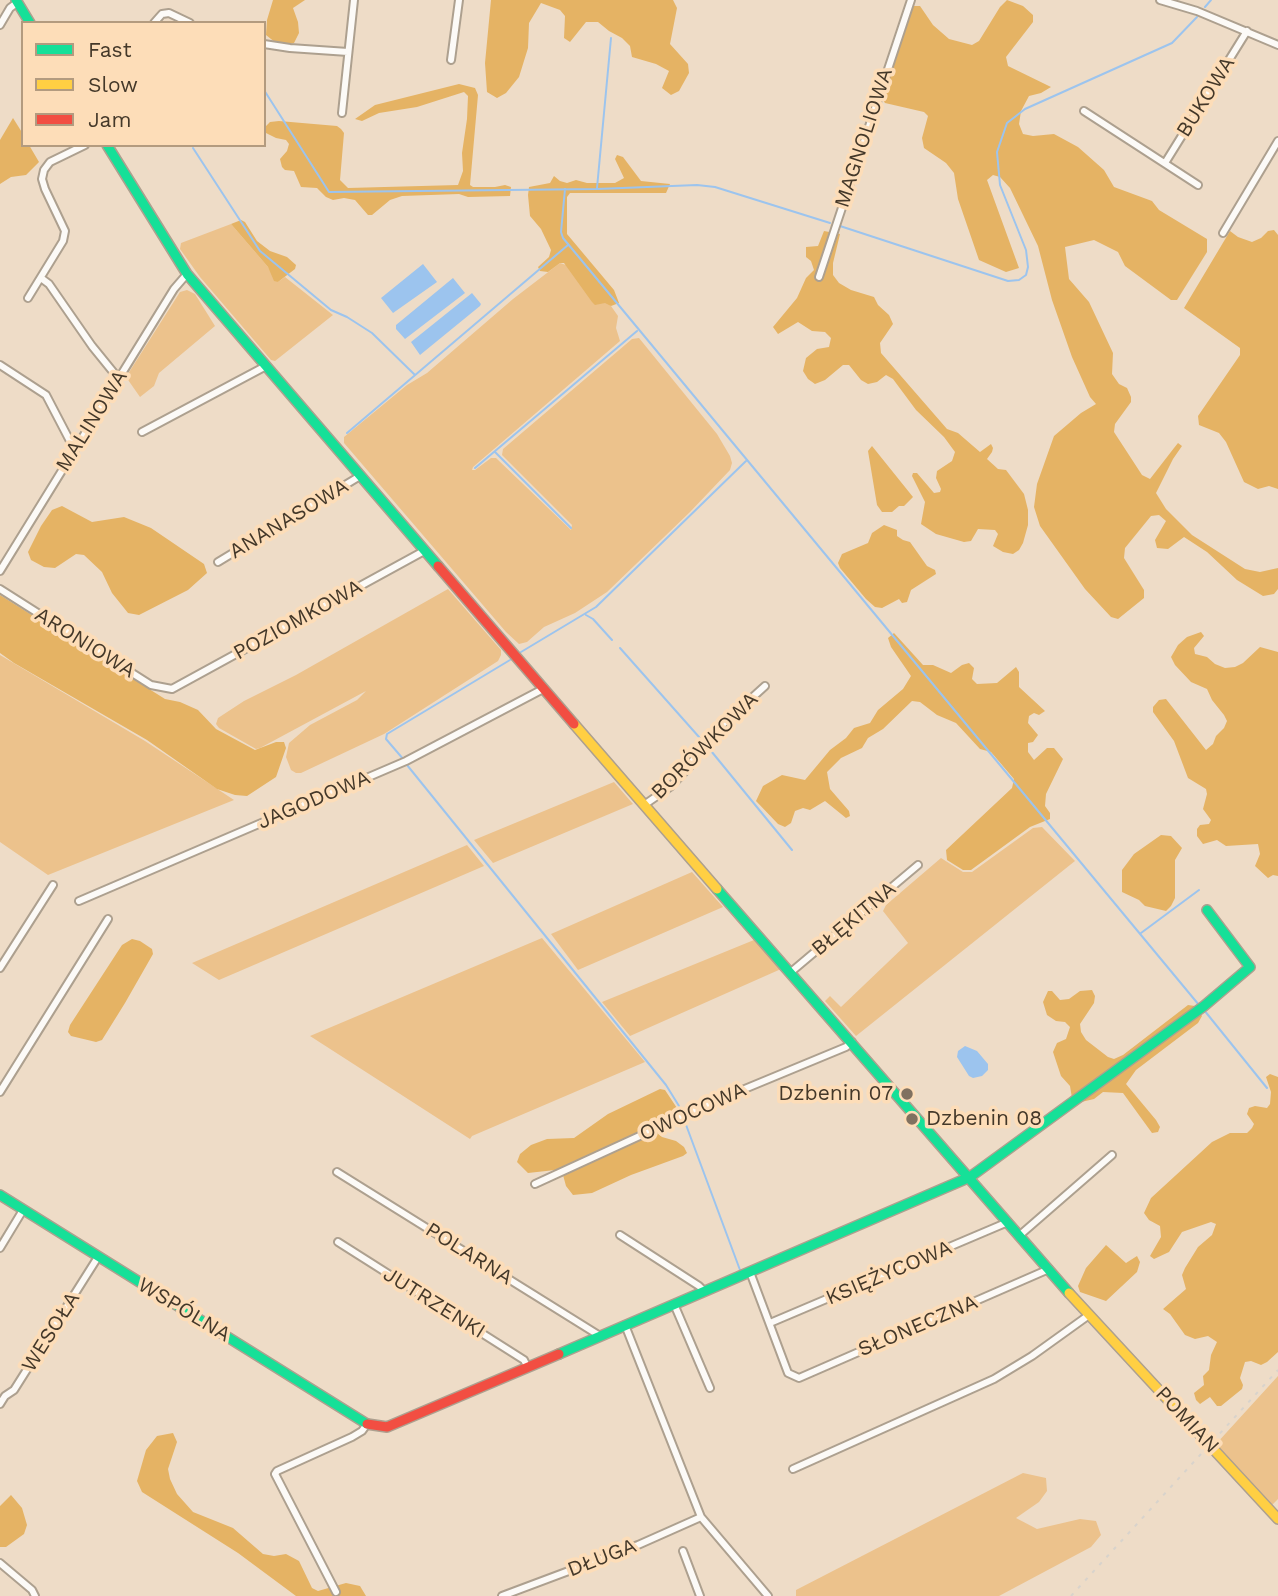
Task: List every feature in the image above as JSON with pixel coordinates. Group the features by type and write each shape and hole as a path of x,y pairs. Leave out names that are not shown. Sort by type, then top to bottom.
{"street":[{"path":"342,113 354,0"},
{"path":"452,60 458,0"},
{"name":"MAGNOLIOWA","path":"818,277 911,0"},
{"path":"1160,0 1197,11 1278,45"},
{"path":"0,25 17,1 29,21"},
{"path":"156,21 162,14 169,13 186,21"},
{"name":"BUKOWA","path":"1166,163 1247,31"},
{"path":"266,44 348,52"},
{"path":"1084,111 1198,185"},
{"path":"1223,233 1278,141"},
{"path":"28,298 63,240 65,231 45,189 42,179 44,170 50,162 81,147"},
{"name":"POMIAN","path":"108,147 187,274 543,689 1049,1269 1278,1520"},
{"name":"MALINOWA","path":"0,571 174,289 187,274"},
{"path":"41,278 49,284 118,378"},
{"path":"0,365 38,388 46,396 67,436 76,446"},
{"path":"142,432 266,366"},
{"name":"ANANASOWA","path":"218,562 360,476"},
{"name":"POZIOMKOWA","path":"172,689 424,551"},
{"name":"ARONIOWA","path":"0,589 151,685 172,689"},
{"name":"BORÓWKOWA","path":"644,805 670,787 690,766 701,744 765,686"},
{"name":"JAGODOWA","path":"79,901 407,761 543,689"},
{"name":"BŁĘKITNA","path":"791,972 918,865"},
{"path":"0,968 53,885"},
{"path":"336,1592 275,1474 277,1471 362,1432 367,1424 387,1427 970,1177 1193,1014 1250,967 1207,911"},
{"path":"0,1092 108,919"},
{"name":"OWOCOWA","path":"535,1184 718,1100 846,1047 852,1042"},
{"path":"1020,1235 1112,1154"},
{"name":"POLARNA","path":"337,1172 600,1336"},
{"name":"WSPÓLNA","path":"0,1195 367,1424"},
{"path":"0,1248 23,1210"},
{"name":"KSIĘŻYCOWA","path":"770,1323 1008,1222"},
{"path":"620,1235 699,1286 704,1292"},
{"name":"JUTRZENKI","path":"338,1242 524,1360 527,1366"},
{"name":"WESOŁA","path":"0,1404 5,1396 14,1390 98,1257"},
{"name":"SŁONECZNA","path":"770,1323 788,1373 799,1378 1049,1269"},
{"path":"750,1272 770,1323"},
{"path":"674,1304 710,1388"},
{"path":"793,1469 993,1379 1092,1318"},
{"path":"625,1325 701,1517 768,1596"},
{"name":"DŁUGA","path":"502,1596 638,1545 701,1517"},
{"path":"683,1551 700,1596"},
{"path":"0,1563 32,1590 35,1596"}],"shaded area":[{"path":"273,0 305,0 293,8 299,33 294,43 276,43 266,35"},
{"path":"491,0 673,0 677,8 670,44 688,64 689,73 679,91 671,95 662,88 669,71 632,57 630,46 598,22 586,22 570,42 564,38 565,16 560,10 541,3 529,23 528,48 519,77 506,93 497,98 487,92 485,63"},
{"path":"1007,0 1023,6 1033,15 1033,22 1006,57 1008,66 1051,87 1029,96 1021,111 1019,124 1023,134 1054,134 1078,147 1104,170 1114,187 1152,201 1159,210 1207,239 1207,252 1177,300 1171,300 1125,266 1118,252 1094,240 1065,247 1069,279 1089,302 1113,353 1112,374 1119,384 1127,388 1131,397 1131,402 1115,424 1114,432 1142,475 1150,479 1178,443 1182,446 1156,493 1166,509 1192,535 1245,569 1260,572 1278,568 1278,589 1274,594 1263,596 1237,580 1207,552 1184,537 1168,549 1157,548 1155,540 1166,521 1159,515 1151,516 1125,548 1124,558 1144,590 1144,598 1118,619 1111,617 1085,589 1040,526 1034,507 1037,484 1054,436 1096,404 1090,397 1072,357 1052,300 1038,246 1010,188 1000,177 993,175 987,180 1019,268 1006,272 979,260 958,199 954,173 946,163 924,148 922,138 928,116 924,112 885,103 881,97 912,6 920,6 933,25 949,39 972,45 979,41"},
{"path":"459,84 475,88 478,95 470,185 505,185 511,187 510,196 402,196 390,200 372,215 368,215 355,200 333,200 317,188 301,187 294,171 282,167 280,159 289,144 286,140 266,133 266,126 270,122 279,121 337,126 344,133 340,180 348,188 458,185 463,171 462,153 467,119 468,96 464,92 417,107 379,113 362,121 355,119 375,105"},
{"path":"13,118 21,131 21,147 30,147 39,162 26,175 11,177 0,184 0,140"},
{"path":"617,155 623,157 641,181 670,184 666,193 570,193 567,197 567,234 614,290 619,303 611,306 605,303 595,305 564,263 548,272 540,271 538,267 549,257 551,250 541,229 530,216 529,187 550,183 554,176 567,183 576,180 587,183 615,183 624,178 615,159"},
{"path":"241,220 257,241 270,251 287,257 296,265 295,269 278,282 274,281 268,267 231,224"},
{"path":"231,224 278,282 285,277 333,315 275,361 271,360 200,277 180,249 181,243"},
{"path":"1274,230 1278,235 1278,489 1269,486 1258,489 1244,482 1226,442 1219,433 1199,425 1198,416 1240,355 1240,348 1184,308 1230,231 1252,242"},
{"path":"824,231 840,234 833,263 833,275 839,283 874,297 889,315 893,324 880,343 881,353 947,429 958,433 980,452 991,444 992,452 987,459 998,469 1006,470 1024,494 1028,525 1023,543 1013,554 993,546 998,534 995,530 978,529 971,541 964,542 936,534 921,524 925,502 913,473 917,473 934,493 940,492 937,471 952,461 955,452 944,437 916,410 893,379 886,375 877,382 868,384 861,380 849,365 843,365 825,380 815,384 803,371 806,358 817,349 829,347 831,338 825,332 812,331 798,322 778,334 773,327 797,298 806,278 814,270 811,261 806,257 806,247 818,246"},
{"path":"560,263 569,266 611,306 618,316 616,328 620,341 472,470 491,458 496,458 571,530 572,525 502,455 503,449 632,339 639,338 717,434 732,463 730,470 690,512 607,592 575,613 544,627 527,642 519,644 344,443 344,437 407,385 427,373 513,299"},
{"path":"187,290 195,294 215,326 159,373 154,386 140,397 126,377 180,292"},
{"path":"872,446 913,497 892,512 882,512 877,505 868,451"},
{"path":"62,506 92,522 124,517 151,528 204,564 207,573 188,590 139,615 128,613 112,593 102,572 84,555 76,554 55,568 44,567 31,560 28,552 41,526 52,510"},
{"path":"884,525 897,530 897,536 910,542 936,574 911,590 907,602 902,603 899,599 882,608 875,607 866,599 838,563 842,554 868,543 872,533"},
{"path":"448,589 501,650 501,655 498,661 384,734 296,773 291,770 286,757 289,743 310,725 357,700 366,691 256,749 216,724 218,718 244,701 296,675"},
{"path":"0,595 165,699 198,710 216,729 255,750 276,742 284,742 286,748 276,777 247,796 217,789 147,740 14,663 0,653"},
{"path":"1201,632 1204,636 1194,648 1195,654 1207,657 1225,668 1243,663 1260,647 1278,652 1278,876 1268,878 1255,866 1260,854 1258,844 1226,846 1217,840 1203,844 1197,836 1197,829 1200,825 1209,824 1211,820 1203,809 1206,789 1188,778 1174,741 1153,712 1153,707 1159,700 1166,699 1206,750 1224,728 1227,721 1207,689 1191,682 1171,657 1187,637"},
{"path":"894,633 923,665 933,665 951,673 969,663 974,668 972,679 977,684 997,683 1016,667 1019,672 1019,687 1045,711 1029,716 1028,723 1038,735 1033,742 1028,743 1028,752 1034,760 1047,748 1054,748 1063,759 1046,794 1045,806 1050,813 1050,819 1030,827 971,870 963,870 947,860 946,850 1012,788 1014,779 991,752 980,749 956,723 937,715 920,702 912,701 883,729 868,738 862,748 841,758 827,772 830,789 849,811 850,816 846,818 825,801 810,810 803,808 795,811 791,823 785,827 778,824 756,801 763,786 782,775 805,780 830,750 854,728 870,723 878,710 903,689 911,676 891,647 888,638"},
{"path":"0,655 145,741 234,800 48,875 0,842"},
{"path":"614,782 633,804 493,863 474,840"},
{"path":"1042,827 1075,861 856,1036 825,1001 830,996 841,1007 908,943 883,911 886,905 941,858 963,872 972,872 1033,828"},
{"path":"1161,835 1171,836 1182,848 1175,860 1175,898 1166,911 1145,906 1122,892 1122,870 1134,854"},
{"path":"467,845 484,866 219,980 192,963"},
{"path":"692,872 723,907 578,970 551,934"},
{"path":"542,938 645,1062 470,1139 310,1036"},
{"path":"132,939 152,949 153,954 102,1040 96,1042 71,1036 68,1032 70,1025 122,945"},
{"path":"754,940 781,969 630,1036 602,1002"},
{"path":"1092,990 1094,1003 1080,1024 1081,1032 1086,1040 1114,1059 1188,1005 1195,1006 1202,1016 1198,1023 1136,1070 1126,1084 1156,1120 1160,1127 1158,1132 1152,1133 1123,1093 1103,1092 1094,1099 1077,1103 1072,1098 1070,1086 1061,1076 1053,1052 1057,1043 1066,1039 1070,1027 1065,1022 1056,1021 1047,1015 1043,1002 1048,991 1052,991 1060,1000 1069,999 1080,991"},
{"path":"1270,1074 1278,1077 1278,1352 1261,1365 1245,1362 1240,1378 1242,1389 1221,1406 1217,1406 1210,1397 1200,1404 1194,1393 1204,1385 1203,1376 1209,1370 1211,1355 1217,1342 1208,1336 1195,1339 1185,1335 1170,1314 1163,1309 1186,1289 1182,1275 1185,1268 1198,1247 1212,1235 1216,1224 1211,1222 1182,1232 1169,1252 1154,1259 1150,1256 1161,1237 1160,1226 1149,1220 1144,1213 1151,1198 1212,1142 1230,1133 1247,1133 1252,1128 1254,1124 1247,1114 1249,1108 1267,1108 1270,1104 1271,1092 1266,1077"},
{"path":"660,1089 665,1090 677,1108 672,1116 657,1124 655,1131 684,1147 687,1153 683,1156 592,1193 573,1195 566,1186 563,1175 555,1170 528,1173 517,1162 520,1154 531,1145 547,1139 574,1138 608,1114"},
{"path":"1106,1245 1126,1263 1137,1256 1140,1262 1137,1272 1106,1301 1080,1292 1078,1286 1086,1268"},
{"path":"1278,1376 1278,1499 1271,1506 1216,1444"},
{"path":"173,1433 177,1442 168,1469 170,1479 177,1494 193,1512 233,1528 263,1554 286,1554 299,1561 312,1588 318,1591 346,1583 360,1586 366,1596 296,1596 238,1553 142,1492 137,1481 146,1450 157,1436"},
{"path":"1023,1473 1046,1478 1047,1491 1039,1502 1016,1518 1037,1529 1080,1519 1096,1521 1101,1535 1091,1547 999,1596 796,1596 796,1590"},
{"path":"11,1495 22,1508 27,1525 24,1534 6,1547 0,1547 0,1506"}],"water":[{"path":"423,264 437,282 393,313 381,298"},
{"path":"453,278 465,293 405,339 396,329 396,325"},
{"path":"472,293 480,306 420,355 411,342"},
{"path":"965,1046 977,1051 988,1064 988,1070 982,1076 969,1076 957,1057 958,1051"}],"waterway":[{"path":"1205,7 1211,0"},
{"path":"840,226 1008,281 1019,280 1026,275 1028,267 1026,250 1000,185 997,152 1007,123 1025,109 1172,43 1197,17"},
{"path":"597,188 611,38"},
{"path":"266,93 329,192 697,185 715,187 830,223"},
{"path":"193,148 260,251 331,310 372,333 415,375"},
{"path":"565,189 561,232 563,238 1199,1005"},
{"path":"347,433 568,245"},
{"path":"475,468 637,331"},
{"path":"495,452 571,528"},
{"path":"521,652 596,607 746,461"},
{"path":"586,615 612,640"},
{"path":"620,648 699,737"},
{"path":"404,760 386,739 387,734 510,660"},
{"path":"707,746 792,850"},
{"path":"407,765 666,1085 679,1106 740,1270"},
{"path":"1141,933 1199,890"},
{"path":"1204,1010 1267,1088"}],"railway":[{"path":"1071,1596 1278,1370"}],"traffic: fast":[{"path":"16,0 29,21"},
{"path":"108,147 187,274 438,566"},
{"path":"717,889 1069,1293"},
{"path":"559,1354 970,1177 1204,1006 1250,967 1207,910"},
{"path":"0,1195 367,1424"}],"traffic: slow":[{"path":"574,724 717,889"},
{"path":"1069,1293 1278,1519"}],"traffic: jam":[{"path":"438,566 574,724"},
{"path":"367,1424 387,1427 559,1354"}],"place":[{"name":"Dzbenin 07","path":"907,1094"},
{"name":"Dzbenin 08","path":"912,1119"}]}
